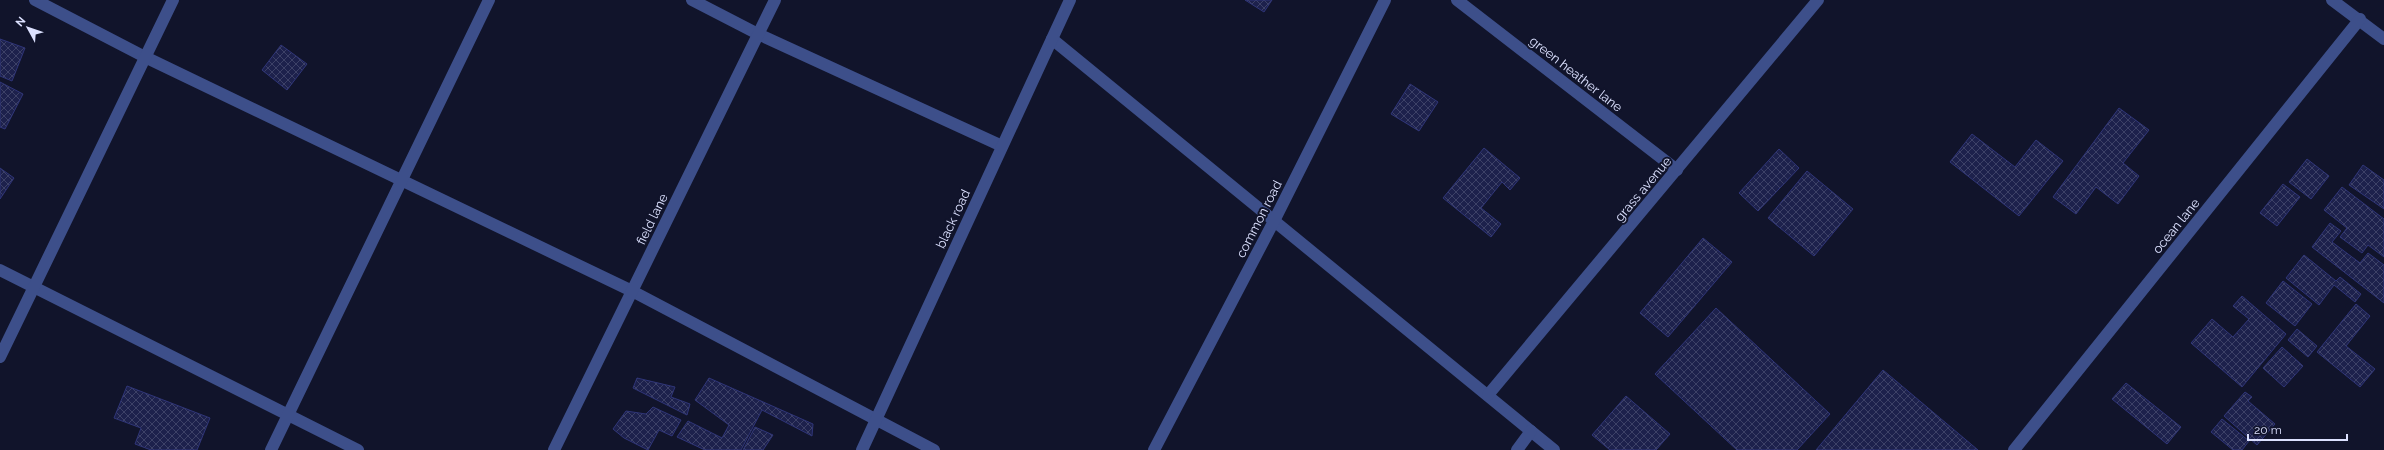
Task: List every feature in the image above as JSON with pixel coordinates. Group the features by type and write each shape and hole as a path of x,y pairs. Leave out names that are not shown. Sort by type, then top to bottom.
{"street":[{"path":"35,0 145,57 632,291 934,450"},
{"path":"0,357 173,0"},
{"path":"271,450 489,0"},
{"path":"692,0 758,34 1002,146"},
{"name":"field lane","path":"554,450 775,0"},
{"name":"black road","path":"862,450 1070,0"},
{"name":"common road","path":"1154,450 1274,221 1385,0"},
{"name":"green heather lane","path":"1457,0 1677,170"},
{"name":"grass avenue","path":"1488,395 1818,0"},
{"path":"2332,0 2360,19 2384,39"},
{"name":"ocean lane","path":"2014,450 2360,19"},
{"path":"1052,39 1554,450"},
{"path":"0,270 358,450"},
{"path":"1517,450 1531,431"}],"building":[{"path":"1245,0 1272,0 1264,12"},
{"path":"0,39 25,48 12,81 0,76"},
{"path":"281,45 307,64 287,90 262,70"},
{"path":"0,82 23,94 5,129 0,127"},
{"path":"1410,84 1438,102 1419,131 1391,114"},
{"path":"2119,108 2149,130 2123,163 2139,176 2118,204 2096,187 2076,214 2053,197"},
{"path":"1972,134 2015,167 2036,140 2063,161 2019,216 1950,162"},
{"path":"1484,148 1520,178 1510,190 1502,182 1481,208 1501,224 1491,237 1443,198"},
{"path":"1779,149 1799,168 1758,211 1739,193"},
{"path":"2307,159 2329,176 2311,199 2289,182"},
{"path":"2363,165 2384,180 2384,209 2349,185"},
{"path":"0,168 14,178 0,199"},
{"path":"1807,171 1853,209 1814,256 1768,218"},
{"path":"2283,184 2300,197 2277,226 2260,213"},
{"path":"2342,187 2384,219 2384,257 2368,245 2362,253 2340,237 2347,228 2324,210"},
{"path":"2330,223 2341,231 2332,242 2360,263 2368,253 2384,265 2384,303 2312,247"},
{"path":"1703,238 1732,262 1668,337 1640,313"},
{"path":"2304,255 2336,281 2340,277 2361,294 2355,302 2334,285 2319,305 2286,278"},
{"path":"2283,281 2312,304 2295,326 2266,303"},
{"path":"2242,296 2286,334 2242,387 2191,343 2212,319 2233,337 2249,319 2233,306"},
{"path":"2356,304 2370,316 2346,346 2375,369 2360,387 2317,352"},
{"path":"1716,308 1830,414 1797,450 1737,450 1655,374"},
{"path":"2297,329 2317,346 2308,357 2288,340"},
{"path":"2282,347 2303,366 2284,387 2263,368"},
{"path":"1883,370 1978,450 1816,450"},
{"path":"637,378 675,387 671,397 690,404 687,415 633,388"},
{"path":"709,378 813,424 812,436 762,410 741,450 705,450 677,437 688,421 722,438 729,425 695,400"},
{"path":"2126,383 2181,427 2167,444 2112,399"},
{"path":"127,386 210,418 197,450 151,450 135,444 141,428 114,418"},
{"path":"2245,392 2252,397 2248,401 2275,424 2257,445 2224,416"},
{"path":"1626,396 1670,434 1656,450 1610,450 1592,435"},
{"path":"653,407 681,420 672,436 659,430 648,450 624,438 613,429 626,411 646,414"},
{"path":"2222,419 2249,441 2242,450 2233,450 2211,432"},
{"path":"755,427 773,435 763,450 743,450"}]}
